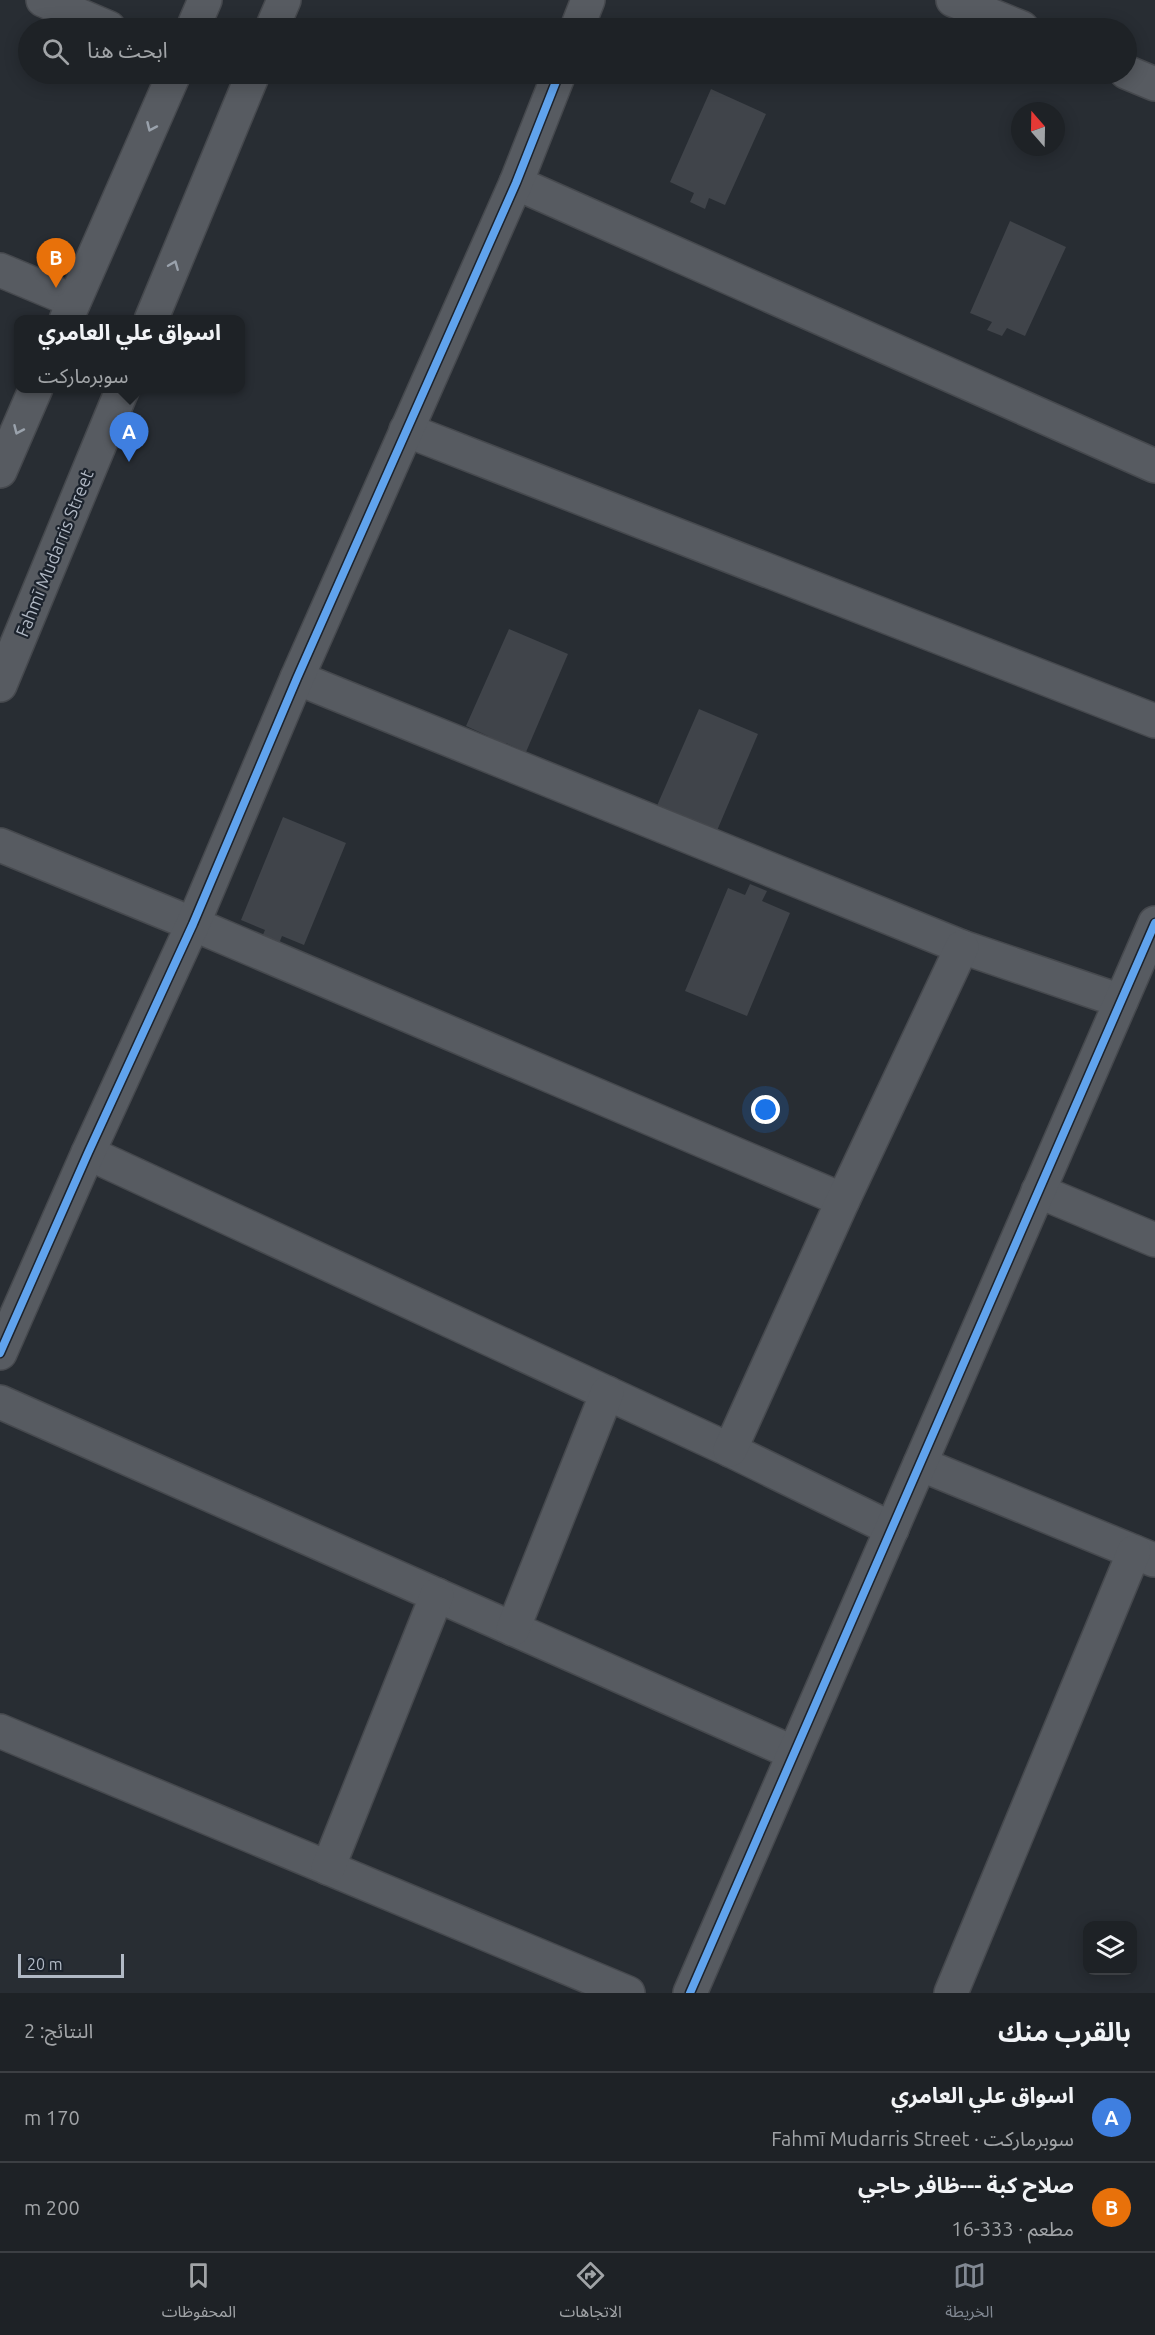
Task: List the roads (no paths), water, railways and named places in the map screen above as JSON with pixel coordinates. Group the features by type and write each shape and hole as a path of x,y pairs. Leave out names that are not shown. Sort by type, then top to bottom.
{"street":[{"path":"43,0 85,18"},
{"path":"197,18 205,0"},
{"path":"276,18 284,0"},
{"path":"581,18 588,0"},
{"path":"953,0 997,18"},
{"path":"1137,77 1155,84"},
{"path":"0,270 70,310 170,84"},
{"path":"153,315 249,84"},
{"path":"0,1353 88,1153 193,924 297,678 516,183 555,84"},
{"path":"516,183 1155,466"},
{"path":"0,471 34,393"},
{"name":"Fahmī Mudarris Street","path":"0,685 121,393"},
{"path":"406,430 1155,721"},
{"path":"297,678 962,947 1121,1001"},
{"path":"0,844 843,1200"},
{"path":"690,1993 1155,923"},
{"path":"730,1450 843,1200 962,947"},
{"path":"88,1153 730,1450 891,1529"},
{"path":"1038,1191 1155,1240"},
{"path":"513,1629 607,1393"},
{"path":"0,1402 794,1754"},
{"path":"920,1464 1145,1556 951,1993"},
{"path":"328,1868 437,1595"},
{"path":"0,1731 628,1993"}],"place":[{"name":"صلاح كبة ---ظافر حاجي","path":"56,288"},
{"name":"اسواق علي العامري","path":"129,462"}]}
